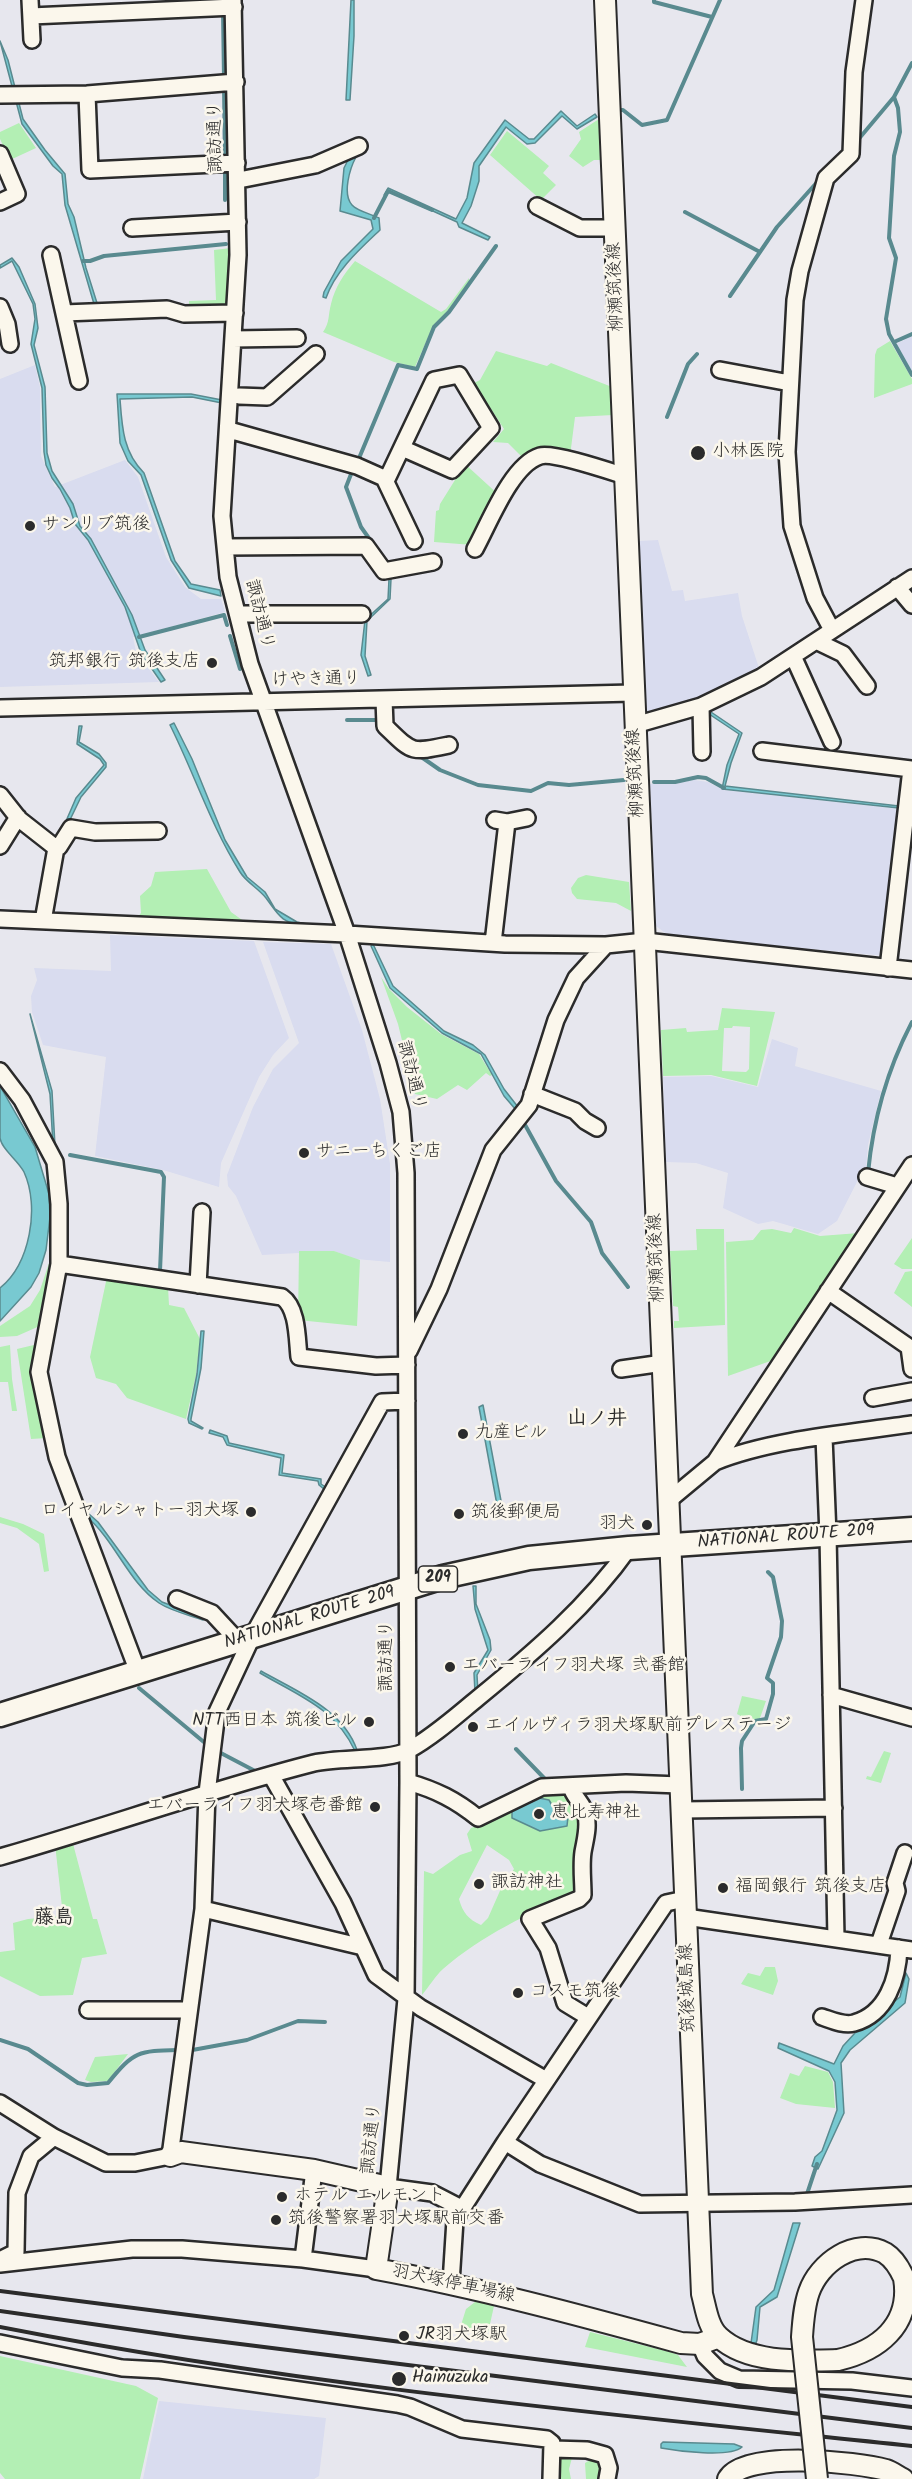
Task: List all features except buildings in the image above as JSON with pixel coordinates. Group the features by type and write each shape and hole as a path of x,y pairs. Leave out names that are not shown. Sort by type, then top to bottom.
{"highway":[{"name":"NATIONAL ROUTE 209","path":"0,1715 443,1577 529,1558 629,1548 912,1529"}],"main road":[{"name":"柳瀬筑後線","path":"604,0 670,1545"},
{"name":"筑後城島線","path":"670,1545 702,2294 710,2341"},
{"path":"170,2156 181,2152 314,2170 387,2187"},
{"name":"羽犬塚停車場線","path":"387,2187 376,2269 451,2283 554,2307 681,2343 710,2341"},
{"path":"710,2341 768,2358 838,2360 860,2355 884,2343 897,2330 907,2311 909,2289 900,2269 886,2253 869,2248 849,2250 825,2265 809,2291 802,2337 817,2479"},
{"path":"731,2478 750,2464 776,2461 842,2463 879,2468 890,2471 903,2479"}],"street":[{"path":"30,0 32,40"},
{"path":"832,630 815,598 792,526 787,452 790,383 795,300 800,271 826,178 851,154 854,72 864,0"},
{"path":"31,16 233,3"},
{"name":"諏訪通り","path":"233,3 238,222 229,430 222,516 228,577 263,702 347,934 388,1063 401,1113 406,1173 408,1751 406,1999 387,2187"},
{"path":"0,95 87,94 236,82"},
{"path":"87,94 90,170 237,163"},
{"path":"244,179 315,165 359,146"},
{"path":"0,154 17,194 0,202"},
{"path":"537,206 580,228 615,228"},
{"path":"132,228 238,222"},
{"path":"51,255 78,381"},
{"path":"0,307 7,324 10,344"},
{"path":"64,313 167,309 184,314 235,313"},
{"path":"233,339 297,338"},
{"path":"239,396 267,397 316,354"},
{"path":"720,370 790,383"},
{"path":"386,481 434,380 459,375 491,428 452,470 402,448"},
{"path":"229,430 357,466 384,478 414,541"},
{"path":"475,549 513,478 525,465 541,455 558,457 625,476"},
{"path":"225,547 366,546 384,571 433,562"},
{"path":"635,725 701,706 761,677 912,578"},
{"path":"897,587 912,605"},
{"path":"238,614 362,614"},
{"path":"816,641 843,654 867,686"},
{"path":"793,656 832,742"},
{"name":"けやき通り","path":"0,708 633,693"},
{"path":"384,699 385,726 409,749 425,750 449,745"},
{"path":"701,706 702,752"},
{"path":"762,752 911,768 888,968"},
{"path":"0,795 18,817 56,848"},
{"path":"0,846 18,817"},
{"path":"493,943 501,821 527,818"},
{"path":"43,921 56,848 71,828 95,832 158,831"},
{"path":"0,919 347,934 493,943 606,945 645,941 912,970"},
{"path":"59,1264 282,1297 288,1301 294,1315 299,1357 376,1366 407,1359 440,1289 493,1150 529,1105 556,1020 576,978 606,945"},
{"path":"0,1071 22,1100 55,1162 59,1204 59,1264 39,1372 57,1457 138,1672"},
{"path":"532,1094 575,1111 597,1128"},
{"path":"668,1502 716,1462 912,1165"},
{"path":"867,1176 897,1186"},
{"path":"198,1285 202,1212"},
{"path":"828,1291 909,1347 912,1369"},
{"path":"621,1369 663,1364"},
{"path":"873,1398 912,1391"},
{"path":"0,2103 54,2136 106,2163 135,2163 170,2156 203,1909 207,1793 216,1712 245,1639 382,1401 407,1401"},
{"path":"716,1462 735,1454 824,1437 912,1424"},
{"path":"824,1437 836,1938"},
{"path":"0,1857 207,1793 318,1762 392,1756 408,1751 445,1725 538,1649 610,1574 629,1548"},
{"path":"177,1599 212,1613 245,1639"},
{"path":"831,1695 912,1718"},
{"path":"271,1775 343,1903 376,1975 406,1999 541,2077"},
{"path":"408,1782 435,1789 464,1806 478,1818 542,1787 626,1783 680,1785"},
{"path":"572,1787 573,1794 582,1804 586,1816 587,1837 583,1853 583,1894 579,1899 530,1918 548,1948 565,2003 583,2014"},
{"path":"682,1810 834,1808"},
{"path":"879,1944 897,1891 895,1883 905,1853"},
{"path":"451,2283 455,2220 666,1903 836,1938 907,1947 889,1997 868,2016 853,2024 822,2017"},
{"path":"203,1909 363,1947"},
{"path":"88,2010 189,2010"},
{"path":"0,2262 16,2252 17,2193 31,2156 54,2136"},
{"path":"505,2142 540,2164 640,2204 795,2202 912,2195"},
{"path":"303,2259 314,2170"},
{"path":"387,2187 432,2193 463,2209"},
{"path":"0,2262 45,2260 132,2249 182,2249 303,2259 376,2269"},
{"path":"710,2341 705,2356 720,2371 739,2379 852,2381 912,2388"},
{"path":"0,2343 122,2368 160,2370 410,2407 462,2429 547,2439 552,2443 553,2449 550,2479"},
{"path":"553,2449 587,2450 605,2455 609,2468 607,2479"}],"shaded area":[{"path":"912,336 912,373 896,344"},
{"path":"35,365 40,387 41,456 55,487 125,460 138,477 166,557 185,587 201,599 221,599 225,612 133,637 136,652 159,682 0,687 0,379"},
{"path":"658,540 672,591 683,590 685,601 738,593 742,616 759,668 719,692 680,709 646,716 639,541"},
{"path":"694,780 708,782 724,790 901,809 886,956 669,936 656,926 650,784 672,784"},
{"path":"110,935 254,941 289,1038 273,1055 259,1077 221,1163 219,1187 163,1170 95,1156 106,1057 43,1045 32,1012 31,996 37,980 34,968 111,971"},
{"path":"263,942 331,944 362,1030 380,1099 390,1164 390,1262 356,1259 334,1251 262,1255 236,1196 228,1186 227,1175 253,1107 273,1069 299,1043"},
{"path":"772,1039 798,1048 795,1066 881,1091 868,1145 865,1179 859,1178 837,1221 818,1234 773,1221 758,1224 723,1208 728,1173 696,1163 666,1162 663,1077 711,1076 758,1087"},
{"path":"159,2401 326,2418 319,2476 314,2479 143,2479"}],"green space":[{"path":"599,119 600,160 594,160 583,167 569,156 581,139 579,132"},
{"path":"19,123 36,148 10,160 0,139 0,132"},
{"path":"507,131 549,166 543,173 556,185 541,200 490,155"},
{"path":"231,248 230,308 189,309 189,301 216,300 214,250"},
{"path":"355,261 441,312 446,309 469,278 447,312 433,326 415,367 394,362 323,332 328,322 335,292"},
{"path":"890,341 912,379 912,384 874,398 875,355 877,349"},
{"path":"496,351 547,366 551,363 612,387 613,415 575,417 570,456 525,460 508,443 493,442 504,429 474,383 480,380"},
{"path":"465,464 500,496 473,545 434,542 436,511 439,510 440,504"},
{"path":"207,869 231,912 245,922 135,920 141,913 140,896 151,886 155,872"},
{"path":"586,875 629,882 631,911 616,903 577,899 571,888 578,878"},
{"path":"381,977 389,989 407,1007 441,1034 479,1054 492,1075 486,1073 467,1090 458,1085 437,1099 415,1094 398,1024"},
{"path":"722,1008 775,1012 757,1086 711,1075 663,1076 661,1030 686,1028 687,1032 718,1030","holes":["750,1027 749,1069 746,1072 722,1071 724,1028"]},
{"path":"794,1228 820,1236 859,1233 779,1358 728,1376 726,1242 753,1240 761,1230 772,1229 791,1233"},
{"path":"696,1229 724,1229 725,1325 674,1328 674,1321 679,1321 678,1307 673,1306 670,1251 697,1250"},
{"path":"912,1238 912,1269 902,1269 894,1264"},
{"path":"299,1251 334,1251 360,1260 357,1326 298,1320"},
{"path":"51,1257 54,1257 42,1325 17,1336 0,1337 0,1326 30,1306 40,1290"},
{"path":"912,1271 912,1307 894,1293 905,1272"},
{"path":"107,1277 168,1287 169,1305 184,1308 200,1339 196,1375 186,1419 127,1398 116,1384 96,1378 90,1357"},
{"path":"38,1344 47,1438 31,1439 17,1349"},
{"path":"10,1345 17,1411 12,1411 8,1382 0,1382 0,1347"},
{"path":"0,1517 44,1534 49,1571 44,1572 39,1544 17,1528 0,1523"},
{"path":"742,1696 766,1701 760,1718 752,1722 737,1714"},
{"path":"884,1751 891,1753 881,1783 866,1779 867,1776 871,1777"},
{"path":"544,1789 571,1797 584,1815 580,1885 575,1893 523,1917 473,1946 443,1969 422,1995 424,1871 433,1874 460,1855 472,1851 467,1834 471,1828 477,1826 478,1820","holes":["487,1845 509,1860 514,1869 503,1884 488,1918 481,1925 467,1915 459,1899"]},
{"path":"72,1840 93,1919 97,1919 107,1954 82,1958 73,1995 40,1996 0,1976 0,1952 15,1950 13,1923 28,1919 63,1916 55,1844"},
{"path":"765,1967 775,1967 778,1981 773,1995 741,1984 748,1973 760,1976"},
{"path":"128,2054 108,2081 85,2080 95,2057"},
{"path":"805,2066 828,2072 833,2082 835,2108 796,2104 780,2098 790,2073 799,2076"},
{"path":"475,2302 494,2306 488,2333 477,2332 461,2325 466,2309"},
{"path":"590,2332 670,2352 678,2355 687,2367 585,2347"},
{"path":"0,2356 136,2386 158,2398 140,2479 5,2479 0,2473"},
{"path":"573,2454 569,2469 571,2479 556,2479 560,2457"},
{"path":"592,2459 599,2464 600,2479 586,2479 585,2463"}],"water":[{"path":"351,0 354,0 354,36 350,100 346,100"},
{"path":"0,41 8,60 23,119 65,174 68,204 74,217 97,303 94,304 65,205 62,174 53,166 22,124"},
{"path":"561,111 577,126 595,114 597,117 577,129 562,116 535,143 527,144 506,127 479,166 479,181 471,206 462,223 490,237 488,240 459,227 457,222 389,191 386,196 384,195 388,188 456,219 467,198 474,163 505,120 529,139 534,139"},
{"path":"350,156 356,157 348,181 349,200 357,209 379,218 380,230 342,270 326,298 323,297 324,292 341,261 373,229 371,220 340,211 344,168"},
{"path":"12,258 19,267 35,304 38,328 34,345 45,387 47,453 52,471 73,504 80,526 91,539 132,615 145,650 165,680 161,682 141,653 125,607 88,540 75,524 70,508 46,465 42,388 31,344 35,319 33,304 12,261 0,268 0,265"},
{"path":"117,394 191,394 222,400 222,403 192,397 120,399 123,429 128,448 144,473 175,561 191,584 220,590 221,596 189,588 171,560 141,475 128,461 120,443"},
{"path":"389,579 391,579 390,599 367,621 365,656 371,675 368,676 361,655 365,620 388,599"},
{"path":"711,712 742,733 725,786 899,806 899,808 722,789 727,765 739,734 709,714"},
{"path":"174,723 192,759 225,840 247,877 265,892 275,909 297,922 306,924 305,927 290,923 281,917 263,894 240,872 211,818 170,725"},
{"path":"79,726 82,726 79,742 99,754 106,763 106,767 81,797 67,826 63,828 76,798 104,765 100,759 77,744"},
{"path":"373,944 393,986 444,1031 473,1045 485,1055 504,1089 518,1107 516,1110 504,1096 481,1054 442,1033 390,988 371,946"},
{"path":"30,1014 52,1091 55,1146 53,1145 50,1094"},
{"path":"0,1086 35,1147 49,1194 50,1217 46,1250 39,1273 31,1287 0,1321 0,1288 19,1265 25,1250 31,1218 31,1202 24,1172 1,1142"},
{"path":"201,1331 204,1331 201,1368 191,1421 202,1429 189,1423 188,1419 197,1374"},
{"path":"483,1405 502,1506 497,1505 479,1407"},
{"path":"210,1430 227,1436 229,1443 284,1455 282,1473 321,1479 321,1484 327,1488 325,1490 318,1481 279,1475 281,1458 227,1445 223,1437 209,1433"},
{"path":"89,1514 98,1522 148,1590 162,1602 205,1618 203,1620 169,1608 148,1594 130,1573 106,1538 87,1517"},
{"path":"473,1586 476,1586 476,1604 490,1640 491,1650 477,1675 478,1693 475,1693 474,1673 488,1650 475,1609"},
{"path":"261,1671 330,1712 341,1723 357,1750 355,1751 347,1736 326,1713 302,1696 260,1673"},
{"path":"539,1798 549,1800 556,1812 568,1817 567,1826 540,1831 512,1818 512,1809"},
{"path":"906,1973 909,1979 905,2003 850,2050 841,2063 844,2113 818,2169 812,2166 815,2157 822,2151 837,2110 835,2082 829,2071 778,2048 779,2043 834,2064 843,2046 855,2033 900,1997"},
{"path":"793,2223 800,2223 777,2297 760,2307 757,2340 756,2343 751,2343 756,2307 774,2290"},
{"path":"663,2442 734,2444 742,2447 727,2452 703,2453 661,2448"}],"waterway":[{"path":"654,0 654,2 712,17"},
{"path":"621,110 642,125 667,120 720,0"},
{"path":"223,11 224,79"},
{"path":"857,141 894,97 912,63"},
{"path":"224,86 225,160"},
{"path":"894,97 898,108 900,132 894,156 889,238 896,258 886,319 889,334 912,375"},
{"path":"225,167 225,200"},
{"path":"730,296 777,227 819,180"},
{"path":"374,218 388,191 432,210"},
{"path":"685,212 760,252"},
{"path":"83,261 104,256 226,244"},
{"path":"357,463 398,365 417,369 434,327 449,312 496,246"},
{"path":"894,342 912,334"},
{"path":"667,417 688,364 697,354"},
{"path":"353,469 346,487 361,527 373,544"},
{"path":"139,637 224,615 227,625"},
{"path":"230,636 240,669"},
{"path":"347,720 381,720"},
{"path":"417,754 440,770 478,785 531,791 548,783 569,785 624,780"},
{"path":"654,782 675,782 698,777 706,778 724,788"},
{"path":"868,1173 870,1153 883,1095 912,1022"},
{"path":"524,1123 556,1181 591,1222 602,1253 628,1287"},
{"path":"70,1155 161,1172 164,1177 160,1271"},
{"path":"742,1789 742,1741 755,1721 766,1719 773,1694 773,1683 767,1678 781,1637 782,1621 773,1577 768,1572"},
{"path":"139,1688 205,1743"},
{"path":"516,1749 545,1779"},
{"path":"217,1751 257,1772"},
{"path":"187,2051 247,2040 298,2021 325,2022"},
{"path":"0,2040 28,2049 78,2083 87,2085 108,2083 124,2064 145,2052 179,2050"},
{"path":"807,2194 817,2164"}],"railway":[{"path":"0,2291 912,2407"},
{"path":"0,2311 184,2337 912,2428"},
{"path":"0,2327 227,2366 454,2397 912,2446"}],"place":[{"name":"小林医院","path":"698,453"},
{"name":"サンリブ筑後","path":"30,526"},
{"name":"筑邦銀行 筑後支店","path":"212,663"},
{"name":"サニーちくご店","path":"304,1153"},
{"name":"九産ビル","path":"463,1434"},
{"name":"ロイヤルシャトー羽犬塚","path":"251,1512"},
{"name":"筑後郵便局","path":"459,1514"},
{"name":"羽犬","path":"647,1525"},
{"name":"エバーライフ羽犬塚 弐番館","path":"450,1667"},
{"name":"NTT西日本 筑後ビル","path":"369,1722"},
{"name":"エイルヴィラ羽犬塚駅前プレステージ","path":"473,1727"},
{"name":"エバーライフ羽犬塚壱番館","path":"375,1807"},
{"name":"恵比寿神社","path":"539,1814"},
{"name":"諏訪神社","path":"479,1884"},
{"name":"福岡銀行 筑後支店","path":"723,1888"},
{"name":"コスモ筑後","path":"518,1993"},
{"name":"ホテル エルモント","path":"282,2197"},
{"name":"筑後警察署羽犬塚駅前交番","path":"276,2220"},
{"name":"JR羽犬塚駅","path":"404,2336"},
{"name":"Hainuzuka","path":"399,2379"}],"district":[{"name":"山ノ井","path":"597,1421"},
{"name":"藤島","path":"54,1920"}]}
